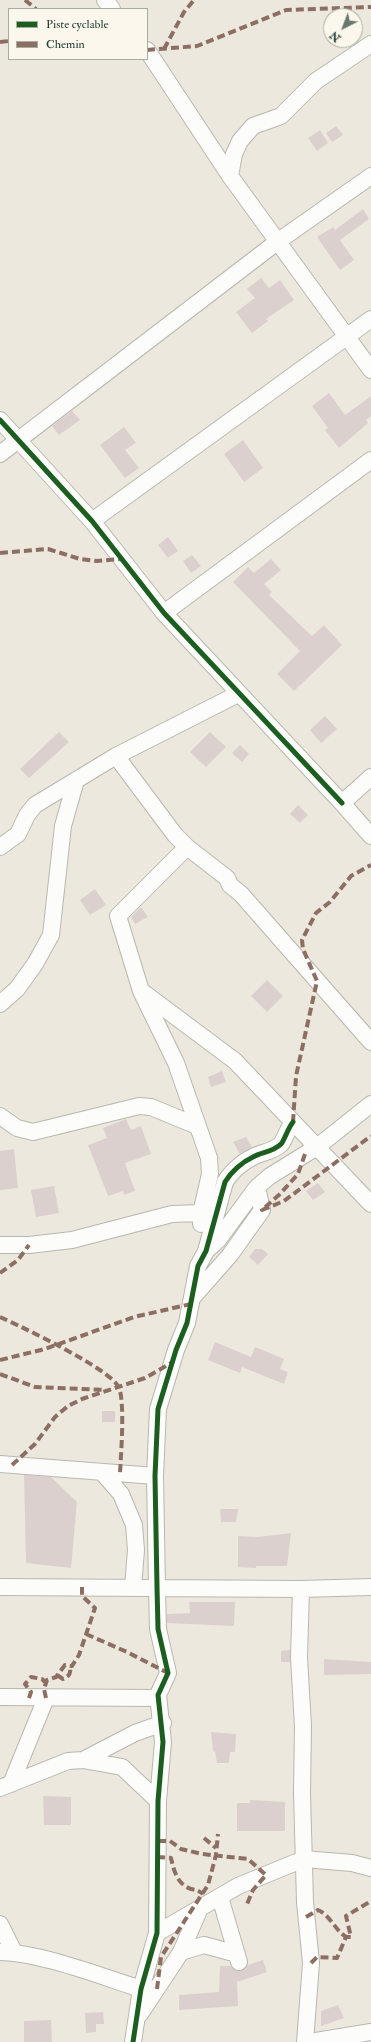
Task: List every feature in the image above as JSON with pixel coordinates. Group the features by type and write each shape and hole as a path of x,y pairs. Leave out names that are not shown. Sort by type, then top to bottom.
{"street":[{"path":"105,0 111,8"},
{"path":"230,176 234,154 240,141 253,126 281,116 316,81 371,44"},
{"path":"148,52 230,176 371,370"},
{"path":"0,454 277,242 371,176"},
{"path":"92,521 371,319"},
{"path":"0,420 92,521 164,613 371,836"},
{"path":"164,613 371,460"},
{"path":"0,847 18,834 30,810 76,780 116,756 238,694"},
{"path":"116,756 175,835 187,847 227,878 230,885 241,894 371,1042"},
{"path":"342,803 371,777"},
{"path":"0,1004 17,989 31,970 51,935 63,826 76,780"},
{"path":"187,847 118,916 141,991 176,1063 208,1158 210,1174 201,1213 202,1240 206,1252"},
{"path":"141,991 234,1062 371,1204"},
{"path":"206,1252 218,1240 257,1187 270,1176 317,1147 371,1104"},
{"path":"0,1116 17,1128 33,1132 140,1106 151,1107 197,1126"},
{"path":"133,2042 141,1989 157,1933 158,1801 164,1742 163,1723 158,1698 168,1673 158,1629 155,1476 158,1409 176,1350 188,1323 198,1266 206,1252 225,1182 230,1174 253,1156 269,1152 282,1143 286,1130 293,1122"},
{"path":"193,1297 230,1255 262,1210 257,1187"},
{"path":"0,1245 29,1245 72,1240 172,1214 201,1213"},
{"path":"0,1464 155,1476"},
{"path":"102,1472 122,1494 134,1525 133,1587"},
{"path":"135,1536 156,1535"},
{"path":"0,1586 301,1589 371,1587"},
{"path":"301,1589 299,1658 303,1726 302,1793 307,1932 311,1963 305,2042"},
{"path":"0,1697 158,1698"},
{"path":"5,1786 46,1698"},
{"path":"83,1760 135,1733 163,1723"},
{"path":"135,1733 164,1742"},
{"path":"5,1786 68,1761 83,1760 122,1767 158,1801"},
{"path":"157,1933 254,1878 274,1872 304,1859 352,1863 371,1868"},
{"path":"181,1952 204,1945 238,1959 220,1897"},
{"path":"137,2019 181,1952 200,1908"},
{"path":"0,1924 7,1952 141,1989"},
{"path":"310,2042 371,2032"}],"building":[{"path":"336,126 343,135 332,142 326,133"},
{"path":"320,130 328,143 317,151 308,138"},
{"path":"363,209 369,219 340,240 354,260 340,270 317,237 333,227 335,230"},
{"path":"261,278 269,288 280,280 294,300 266,319 268,321 252,333 236,312 255,298 247,289"},
{"path":"329,393 345,415 371,396 371,416 366,420 368,423 339,448 325,430 328,428 312,406"},
{"path":"72,411 80,420 59,435 52,426"},
{"path":"124,427 136,443 125,450 139,468 125,478 100,445"},
{"path":"243,440 263,468 244,482 224,454"},
{"path":"168,537 178,551 168,558 158,545"},
{"path":"192,555 201,566 191,573 183,561"},
{"path":"271,559 281,570 264,584 272,592 269,595 312,636 324,625 342,645 294,691 277,674 300,651 233,582 248,567 254,573"},
{"path":"325,716 337,729 321,743 310,730"},
{"path":"59,732 69,742 29,778 20,769"},
{"path":"210,732 226,747 206,767 190,752"},
{"path":"240,745 249,754 242,762 232,753"},
{"path":"298,805 308,815 300,823 290,814"},
{"path":"95,889 106,905 90,915 80,900"},
{"path":"141,907 148,917 135,924 131,917"},
{"path":"267,980 283,996 267,1012 251,996"},
{"path":"222,1071 226,1082 211,1087 208,1077"},
{"path":"126,1119 131,1130 141,1126 151,1154 125,1163 135,1191 124,1195 123,1191 108,1196 88,1145 107,1138 103,1128"},
{"path":"246,1137 252,1147 240,1154 233,1142"},
{"path":"14,1149 18,1188 0,1190 0,1151"},
{"path":"318,1183 325,1192 313,1200 306,1191"},
{"path":"54,1186 59,1213 36,1217 31,1190"},
{"path":"255,1249 262,1249 268,1254 258,1265 249,1257"},
{"path":"215,1342 251,1357 255,1347 284,1359 280,1369 288,1372 284,1384 242,1367 240,1373 208,1360"},
{"path":"102,1411 115,1411 115,1422 102,1422"},
{"path":"24,1475 51,1477 77,1502 71,1568 26,1563"},
{"path":"220,1509 238,1509 236,1522 221,1522"},
{"path":"291,1533 287,1566 256,1566 256,1568 238,1567 238,1536 258,1537"},
{"path":"189,1602 235,1602 234,1626 167,1623 167,1614 190,1613"},
{"path":"290,1650 290,1662 281,1662 281,1651"},
{"path":"324,1659 371,1662 371,1674 324,1675"},
{"path":"211,1732 236,1734 235,1752 230,1752 229,1763 217,1763 215,1752 213,1751"},
{"path":"43,1796 71,1797 71,1825 44,1825"},
{"path":"250,1800 285,1802 285,1831 237,1831 237,1803 250,1803"},
{"path":"263,1960 267,1972 237,1982 238,2006 179,2010 179,1995 219,1992 220,1966 231,1966 236,1971 241,1971 248,1965"},
{"path":"338,2005 344,2018 321,2026 321,2011"},
{"path":"103,2012 104,2024 96,2024 96,2032 86,2033 85,2013"},
{"path":"51,2020 52,2042 24,2042 24,2021"}],"marked path":[{"path":"25,0 35,8"},
{"path":"164,49 184,12 194,0"},
{"path":"148,50 197,46 286,10 371,7"},
{"path":"0,42 8,41"},
{"path":"0,553 48,549 80,559 97,561 121,559"},
{"path":"293,1122 296,1076 317,981 303,949 302,940 316,913 330,902 351,876 371,865"},
{"path":"305,1154 298,1174 280,1194 262,1210 284,1201 371,1136"},
{"path":"0,1273 18,1260 29,1245"},
{"path":"0,1360 45,1349 134,1317 191,1304"},
{"path":"0,1317 65,1349 113,1380 119,1388 122,1405 120,1473"},
{"path":"12,1465 35,1444 55,1417 68,1406 82,1399 145,1378 173,1362"},
{"path":"0,1374 35,1387 106,1390"},
{"path":"46,1698 44,1689 47,1680 56,1677 65,1665 72,1666 79,1655 95,1608 82,1596 82,1587"},
{"path":"86,1634 127,1652 168,1673"},
{"path":"57,1675 63,1679 67,1677 70,1672 70,1666"},
{"path":"29,1698 31,1692 25,1684 31,1677 42,1679 46,1683"},
{"path":"157,1989 161,1957 208,1885 216,1855 218,1834"},
{"path":"204,1838 216,1848"},
{"path":"158,1841 170,1841 181,1849 202,1854 248,1859 266,1875 253,1890 247,1904"},
{"path":"157,1857 171,1858 175,1872 182,1884 203,1894"},
{"path":"311,1963 317,1957 337,1958 346,1937 351,1937 346,1916 371,1901"},
{"path":"306,1917 318,1910 326,1916 346,1937"}],"cycle path":[{"path":"0,420 92,521 164,613 342,803"},
{"path":"133,2042 141,1989 157,1933 158,1801 163,1742 158,1695 168,1673 158,1629 155,1476 158,1409 176,1350 187,1323 198,1266 206,1251 225,1182 241,1164 256,1155 278,1147 293,1122"}]}
